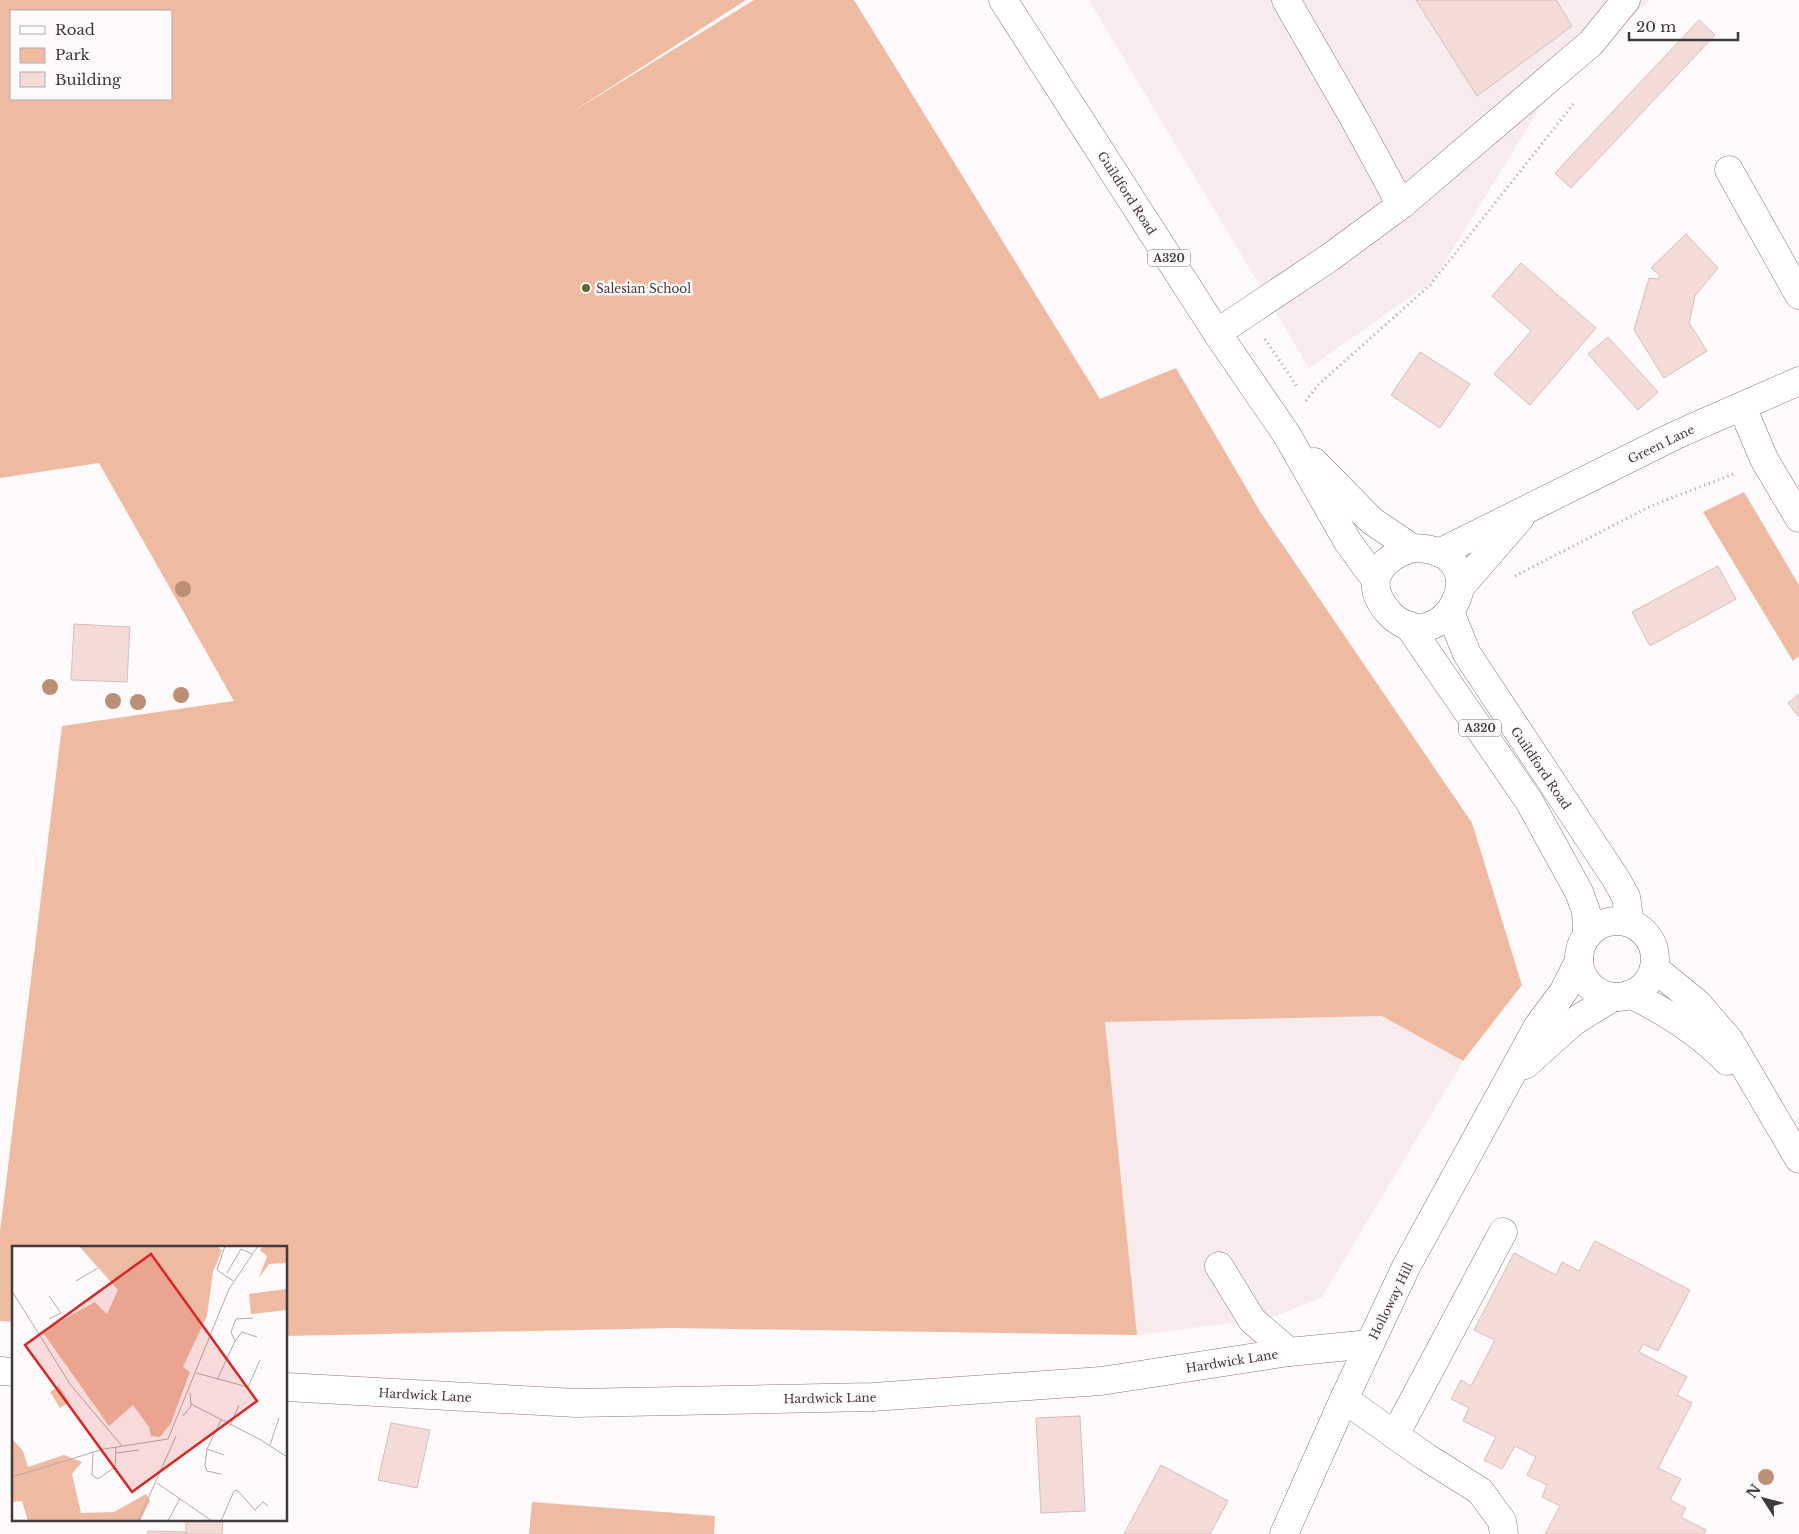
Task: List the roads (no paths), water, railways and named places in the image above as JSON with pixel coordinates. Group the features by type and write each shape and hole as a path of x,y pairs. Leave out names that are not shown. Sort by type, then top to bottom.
{"main road":[{"name":"Guildford Road","path":"1003,0 1217,332 1287,435 1348,542 1376,579"},
{"path":"1286,0 1401,205"},
{"path":"1217,332 1329,258 1401,205 1591,43 1626,0"},
{"path":"1729,170 1799,295"},
{"name":"Green Lane","path":"1439,553 1676,435 1742,408 1799,381"},
{"path":"1742,408 1764,459 1799,518"},
{"name":"Guildford Road","path":"1287,435 1372,520 1412,548"},
{"name":"Green Lane","path":"1461,586 1525,511"},
{"path":"1376,579 1386,561 1396,553 1412,548"},
{"name":"A320","path":"1412,548 1426,548 1439,553"},
{"path":"1408,625 1428,626 1440,620 1450,612 1459,596 1461,586 1457,571 1450,561 1439,553"},
{"name":"A320","path":"1376,579 1382,604 1394,617 1408,625 1529,801 1579,892 1586,911 1587,935 1580,948 1579,961"},
{"name":"Guildford Road","path":"1450,612 1467,654 1616,879 1626,897 1630,923"},
{"path":"1587,935 1597,926 1620,921 1630,923 1645,933 1652,944 1655,958 1654,968 1642,988 1622,995"},
{"path":"1579,961 1580,968 1590,986 1600,993 1622,995 1680,1020 1712,1045 1762,1098"},
{"name":"Holloway Hill","path":"1284,1534 1344,1399 1406,1267 1513,1076 1538,1026 1564,991 1579,961"},
{"path":"1654,968 1697,1003 1729,1040 1743,1060 1762,1098 1799,1159"},
{"name":"Holloway Hill","path":"1513,1076 1573,1022 1622,995"},
{"path":"1395,1436 1503,1232"},
{"path":"1219,1266 1252,1320 1289,1352"},
{"name":"Hardwick Lane","path":"288,1387 576,1403 873,1397 1101,1381 1289,1352 1370,1344"},
{"path":"1344,1399 1395,1436 1480,1491 1502,1521 1504,1534"}],"place":[{"name":"Salesian School","path":"586,288"}]}
